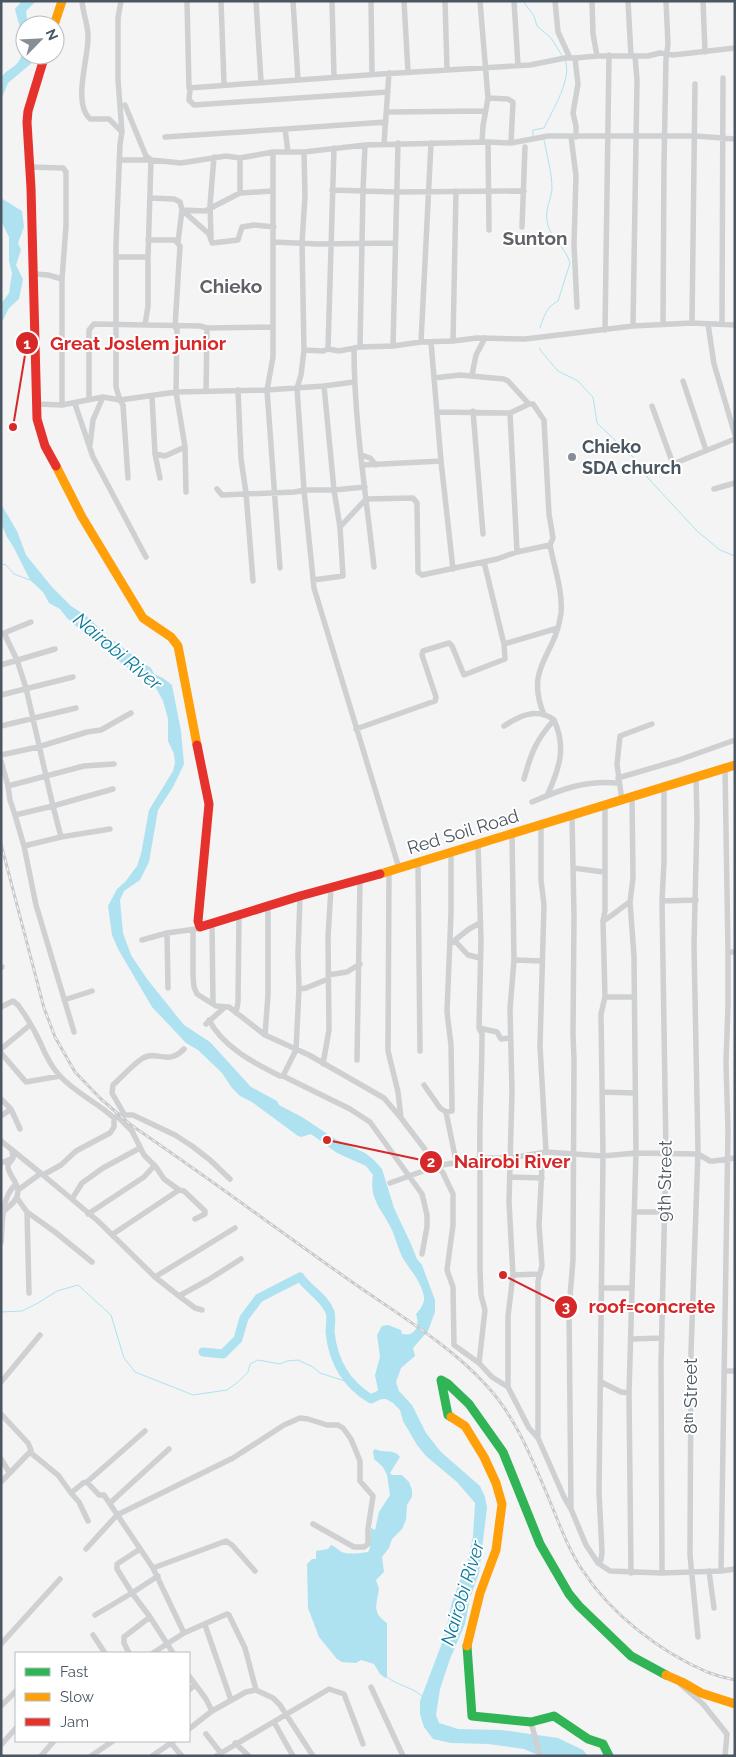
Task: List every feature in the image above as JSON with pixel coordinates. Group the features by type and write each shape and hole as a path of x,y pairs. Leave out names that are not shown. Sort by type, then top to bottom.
{"street":[{"path":"57,15 62,1"},
{"path":"82,1 83,16 88,33 88,49 83,71 82,92 85,114 90,119 109,119 122,132"},
{"path":"121,1 118,18 117,57 122,132 116,258 116,387 123,405 128,478"},
{"path":"187,1 189,88 447,69 530,66 568,58 667,53 673,55 735,48"},
{"path":"221,1 224,84"},
{"path":"256,1 262,82"},
{"path":"293,1 298,80"},
{"path":"332,1 334,77"},
{"path":"371,1 372,74"},
{"path":"404,1 408,72"},
{"path":"445,1 447,69"},
{"path":"480,1 488,98 485,112 485,142 489,230"},
{"path":"514,1 518,66"},
{"path":"555,1 558,32 578,84 574,113 576,131 573,136 576,176 574,244 577,306"},
{"path":"592,1 593,34 597,56"},
{"path":"628,1 633,56 638,80 633,326"},
{"path":"663,324 668,32 666,1"},
{"path":"703,1 705,52"},
{"path":"605,330 609,55"},
{"path":"42,65 28,111 37,420 45,446 110,566 143,618 149,624 170,634 178,646 209,804 196,929 194,987 197,994 213,1004 221,1007 227,1006 265,1034 384,1098 401,1118 446,1178 453,1194 453,1225 447,1270 453,1287 454,1345 479,1363 492,1377 508,1387"},
{"path":"384,144 389,73"},
{"path":"722,324 723,78"},
{"path":"692,323 696,136 695,84"},
{"path":"190,90 189,100 194,105 388,92"},
{"path":"488,98 508,99 513,102 511,143"},
{"path":"125,105 146,156 151,160"},
{"path":"387,112 485,112"},
{"path":"165,136 386,122"},
{"path":"285,129 288,152"},
{"path":"120,160 151,160 181,163 214,157 240,158 273,152 304,152 365,145 398,143 511,143 548,136 696,136 735,139"},
{"path":"393,346 398,143"},
{"path":"421,342 430,143"},
{"path":"365,145 362,243 354,382 374,567"},
{"path":"522,227 525,147"},
{"path":"328,349 334,148"},
{"path":"273,152 273,357 267,390 280,568"},
{"path":"304,152 305,196 302,243 304,350 301,375 297,388 304,490 314,588 399,868"},
{"path":"212,243 210,209 214,157"},
{"path":"240,158 240,193"},
{"path":"145,325 148,306 151,160"},
{"path":"30,166 63,168 66,172 66,226 62,279 62,405"},
{"path":"332,190 396,192 524,191"},
{"path":"182,210 200,212 210,209 212,206 240,193 273,191"},
{"path":"453,341 456,191"},
{"path":"150,198 174,198 180,202 182,210 178,242 181,252 175,327 177,330 176,392 185,447 186,492"},
{"path":"182,210 209,234 212,243"},
{"path":"212,243 238,240 242,226 274,227"},
{"path":"148,240 175,240 178,242"},
{"path":"273,242 395,243"},
{"path":"116,258 148,257"},
{"path":"34,274 62,279"},
{"path":"89,400 89,330 91,326 97,323 175,327 200,326 206,328 272,327"},
{"path":"304,350 323,351 328,349 339,351 421,342 485,338 526,339 663,324 735,325"},
{"path":"652,406 670,465 730,442 735,437 714,364 708,324"},
{"path":"206,328 206,391"},
{"path":"472,375 476,355 485,338"},
{"path":"431,342 441,461 453,569"},
{"path":"434,378 472,375 506,380 529,404 533,404 544,420 549,514 553,538 550,545 562,600 558,628 540,667 538,678 540,703 544,715"},
{"path":"683,381 706,450"},
{"path":"37,404 62,405 75,404 103,397 120,400 176,392 267,390 354,382"},
{"path":"313,580 343,576 340,527 334,490 324,386"},
{"path":"238,390 241,459 246,493 253,582"},
{"path":"152,396 155,454 160,478"},
{"path":"90,445 93,420 103,397"},
{"path":"75,404 93,458 146,557"},
{"path":"437,412 510,412 529,404"},
{"path":"473,411 483,534"},
{"path":"510,412 518,552"},
{"path":"155,454 165,456 185,447"},
{"path":"361,455 370,458 376,465"},
{"path":"363,466 441,461"},
{"path":"714,489 735,483"},
{"path":"217,489 222,494 295,492 365,487"},
{"path":"340,527 366,498 409,497 416,500 418,572 422,575 550,545"},
{"path":"356,729 435,700 436,697 422,655 423,651 449,643 464,674 505,659 504,644 484,562"},
{"path":"32,622 2,632 17,660 26,688 38,747 61,837"},
{"path":"504,644 558,628"},
{"path":"1,665 55,649"},
{"path":"1,695 73,677"},
{"path":"1,726 76,708"},
{"path":"1,756 87,732 102,730 131,713"},
{"path":"504,726 517,717 531,713 544,715 554,720 558,728 562,750 556,774 546,796"},
{"path":"524,779 540,735 554,720"},
{"path":"622,800 616,764 620,736 623,733 652,724"},
{"path":"532,802 572,786 618,781 735,740"},
{"path":"1,761 24,846 36,905 74,1032"},
{"path":"8,786 84,766 114,764"},
{"name":"Red Soil Road","path":"196,929 300,896 360,881 735,765"},
{"path":"721,1571 726,1159 728,1130 726,1063 732,971 725,768"},
{"name":"8ᵗʰ Street","path":"696,777 694,945 698,1154 691,1360 690,1555 698,1637"},
{"name":"9th Street","path":"662,1573 662,1338 666,1153 662,901 664,788"},
{"path":"15,815 113,789"},
{"path":"631,1572 631,1288 636,1153 634,956 630,902 633,878 632,796"},
{"path":"598,1563 601,1560 602,1552 599,1492 603,1156 601,1014 605,997 603,921 605,911 605,806"},
{"path":"571,1509 569,1309 573,1260 572,816"},
{"path":"541,825 544,944 540,1046 546,1152"},
{"path":"24,846 61,837 110,829"},
{"path":"512,834 514,960 510,1009 512,1091 509,1202 513,1275 508,1316 508,1387 529,1428 538,1438 586,1545 598,1563 610,1571 631,1572 662,1573 735,1569"},
{"path":"478,844 481,940 479,1028 482,1034 481,1108 479,1122 480,1269 485,1310 479,1363"},
{"path":"424,1085 440,1108 446,1112 452,1111 447,1012 452,943 451,853"},
{"path":"418,862 420,1051"},
{"path":"573,868 604,872"},
{"path":"389,872 388,1051 398,1092 401,1118"},
{"path":"357,1060 360,881"},
{"path":"323,1064 329,1030 328,977 331,888"},
{"path":"283,1076 296,1050 300,896"},
{"path":"662,901 696,900"},
{"path":"603,921 616,914 618,909 630,902"},
{"path":"265,1034 268,995 268,906"},
{"path":"236,1013 238,1002 239,915"},
{"path":"212,923 213,1004"},
{"path":"452,943 469,929 480,923"},
{"path":"142,940 167,933 196,929"},
{"path":"167,933 168,988"},
{"path":"452,943 468,955 480,958"},
{"path":"514,960 542,960"},
{"path":"299,989 306,988 328,977 347,972 360,964"},
{"path":"64,1000 92,991"},
{"path":"605,997 634,996"},
{"path":"1,1007 11,1001 15,1001 39,1040 47,1060 60,1076 76,1091 116,1117 132,1131 146,1158 164,1179 179,1190 184,1191 205,1211 205,1214 195,1220"},
{"path":"227,1006 207,1022 241,1054 260,1066 350,1109 370,1122 422,1194 427,1215 427,1227 422,1254"},
{"path":"1,1048 30,1025"},
{"path":"479,1028 497,1032 501,1038 510,1038"},
{"path":"124,1114 112,1093 113,1085 143,1058 172,1057 184,1049"},
{"path":"1,1053 26,1082 60,1076"},
{"path":"602,1092 635,1093"},
{"path":"1,1099 10,1109 20,1129"},
{"path":"1,1116 10,1109"},
{"path":"446,1112 456,1161"},
{"path":"116,1117 124,1114 139,1117 192,1146 230,1179"},
{"path":"1,1244 3,1203 7,1195 17,1187 61,1165 76,1151 110,1133 114,1127 116,1117"},
{"path":"1,1141 113,1234 119,1243 155,1277 194,1308 202,1310"},
{"path":"72,1199 82,1183 102,1168 140,1148"},
{"path":"12,1151 13,1158 8,1168 17,1187 17,1198 27,1212 92,1262"},
{"path":"390,1183 456,1161 480,1158 511,1158 546,1152 603,1156 636,1153 698,1154 710,1161 735,1158"},
{"path":"1,1163 13,1158"},
{"path":"88,1214 144,1177 154,1166"},
{"path":"538,1438 539,1274 542,1266 539,1225 542,1166"},
{"path":"510,1177 542,1178"},
{"path":"113,1234 179,1190"},
{"path":"3,1212 17,1198"},
{"path":"27,1212 29,1293"},
{"path":"635,1212 665,1212"},
{"path":"155,1277 235,1228"},
{"path":"179,1296 241,1259"},
{"path":"513,1275 539,1274"},
{"path":"601,1288 631,1288"},
{"path":"1,1382 40,1334"},
{"path":"632,1339 662,1338"},
{"path":"724,1371 735,1371"},
{"path":"609,1756 603,1744 588,1739 554,1716 532,1726 472,1716 467,1647 480,1593 496,1550 502,1504 496,1483 484,1456 465,1426 448,1416 441,1380 448,1384 469,1404 503,1452 540,1544 569,1594 579,1606 632,1656 658,1672 672,1677 701,1693 735,1704"},
{"path":"601,1382 621,1392 630,1393"},
{"path":"1,1414 28,1443 30,1452 58,1476 79,1502 88,1521"},
{"path":"86,1549 117,1515 238,1456 284,1425 300,1418 308,1418 323,1424 338,1425 343,1428 351,1439 360,1461 360,1481 373,1496 368,1529 368,1544 364,1547 354,1547 314,1524"},
{"path":"71,1492 87,1482 145,1431"},
{"path":"110,1503 168,1449"},
{"path":"1,1482 30,1452"},
{"path":"1,1459 9,1472"},
{"path":"87,1482 96,1493 104,1495 153,1568 184,1634"},
{"path":"153,1568 226,1541 232,1545 255,1571"},
{"path":"140,1549 117,1564 117,1568 172,1652"},
{"path":"710,1571 714,1608"},
{"path":"95,1616 158,1576"},
{"path":"1,1644 60,1579"},
{"path":"154,1652 184,1634 227,1614 245,1648 256,1690"},
{"path":"128,1652 124,1643 124,1637 150,1618"},
{"path":"206,1625 231,1700"},
{"path":"92,1635 104,1652"},
{"path":"672,1677 703,1704 727,1734 725,1756"},
{"path":"190,1678 212,1711"},
{"path":"190,1689 195,1685"},
{"path":"371,1687 403,1756"},
{"path":"206,1734 218,1754 330,1689 344,1694 363,1744"},
{"path":"190,1728 212,1711 246,1692 256,1690 273,1698 286,1714 312,1756"},
{"path":"1,1706 15,1692"},
{"path":"274,1722 293,1756"},
{"path":"532,1726 540,1756"},
{"path":"1,1746 15,1729"},
{"path":"41,1756 53,1742"},
{"path":"93,1755 112,1742"},
{"path":"152,1756 171,1742 182,1756"},
{"path":"235,1743 249,1756"}],"water":[{"path":"22,1 36,1 26,11 26,15 17,15 15,9"},
{"path":"16,65 29,65 8,83 1,100 1,79 5,73"},
{"path":"1,198 22,211 24,227 18,243 21,250 16,265 23,279 19,299 9,308 1,324 1,304 9,293 12,273 9,261 9,237 1,221"},
{"path":"1,504 17,531 26,555 52,587 71,606 89,618 106,635 151,668 154,674 172,685 181,731 184,764 173,787 158,810 149,862 140,880 124,891 120,900 123,933 131,955 147,979 184,1025 210,1042 251,1087 277,1101 279,1105 302,1117 335,1139 365,1153 382,1169 394,1208 417,1259 422,1265 435,1300 435,1312 428,1331 413,1348 415,1356 401,1368 396,1382 399,1391 412,1405 426,1433 441,1452 480,1486 487,1508 479,1573 470,1598 465,1624 440,1689 436,1715 439,1723 458,1729 502,1730 558,1738 583,1750 588,1756 540,1756 524,1749 488,1744 451,1743 433,1739 424,1727 420,1714 420,1701 445,1635 452,1602 468,1559 473,1537 475,1503 457,1482 426,1456 417,1445 403,1421 400,1410 393,1403 379,1395 375,1375 380,1357 377,1335 382,1326 388,1325 401,1330 402,1334 414,1332 417,1326 416,1314 424,1302 423,1292 419,1282 402,1256 391,1228 374,1197 373,1175 366,1166 337,1153 311,1134 298,1136 252,1102 240,1096 222,1073 198,1050 186,1043 152,1007 118,949 112,935 108,906 117,889 137,866 149,810 173,771 175,763 174,754 168,741 168,719 163,701 154,684 122,664 97,638 85,634 60,609 49,603 43,592 30,580 1,523"},
{"path":"375,1449 398,1454 400,1457 390,1473 392,1475 402,1475 409,1482 412,1490 412,1497 407,1505 406,1520 402,1529 392,1539 389,1548 382,1557 384,1572 376,1580 379,1589 376,1608 379,1615 387,1623 387,1677 385,1678 374,1664 361,1660 356,1663 342,1662 337,1659 319,1637 308,1608 307,1564 312,1559 316,1559 316,1551 328,1549 331,1545 342,1552 355,1554 368,1552 370,1548 371,1528 375,1530 379,1512 390,1495 387,1475 383,1467 374,1459 373,1451"}],"waterway":[{"path":"523,1 534,16 537,26 551,38 563,57"},
{"path":"533,136 533,130 544,128 564,85 567,67 565,60"},
{"path":"540,328 548,309 558,301 570,263 548,226 547,212 552,183 544,140"},
{"path":"540,348 558,371 578,381 593,397 597,423 634,458 648,478 697,531 720,550 735,556"},
{"path":"1,565 5,564 14,574 30,580"},
{"path":"203,1352 223,1354 238,1339 244,1318 259,1298 300,1277 328,1307 334,1353 348,1379 371,1399 379,1395 389,1394"},
{"path":"1,1312 22,1311 57,1291 78,1285 111,1315 124,1358 135,1372 193,1395 227,1390 248,1372 250,1364 258,1360 280,1364 298,1360 313,1367 320,1373 351,1383"},
{"path":"387,1677 423,1697"}],"railway":[{"path":"1,844 44,1008 55,1037 75,1072 101,1099 131,1125 422,1330 472,1370 497,1397 515,1425 530,1454 568,1545 595,1587 622,1617 671,1654 707,1672 735,1680"}],"traffic: fast":[{"path":"451,1417 448,1415 441,1380 448,1384 469,1404 503,1452 540,1544 569,1594 631,1656 666,1675"},
{"path":"467,1646 472,1716 531,1722 554,1716 588,1739 603,1744 609,1756"}],"traffic: slow":[{"path":"57,15 62,1"},
{"path":"56,466 82,517 143,618 171,637 178,646 197,745"},
{"path":"380,874 735,765"},
{"path":"451,1417 465,1426 484,1457 496,1483 502,1504 496,1550 480,1593 467,1646"},
{"path":"666,1675 701,1693 735,1704"}],"traffic: jam":[{"path":"42,65 28,111 27,122 31,188 37,419 45,446 56,466"},
{"path":"197,745 209,804 198,921 200,927 380,874"}],"place":[{"name":"Great Joslem junior","path":"13,427"},
{"name":"Chieko SDA church","path":"572,457"},
{"name":"Nairobi River","path":"327,1140"},
{"name":"roof=concrete","path":"503,1275"}],"district":[{"name":"Sunton","path":"535,238"},
{"name":"Chieko","path":"231,286"}]}
